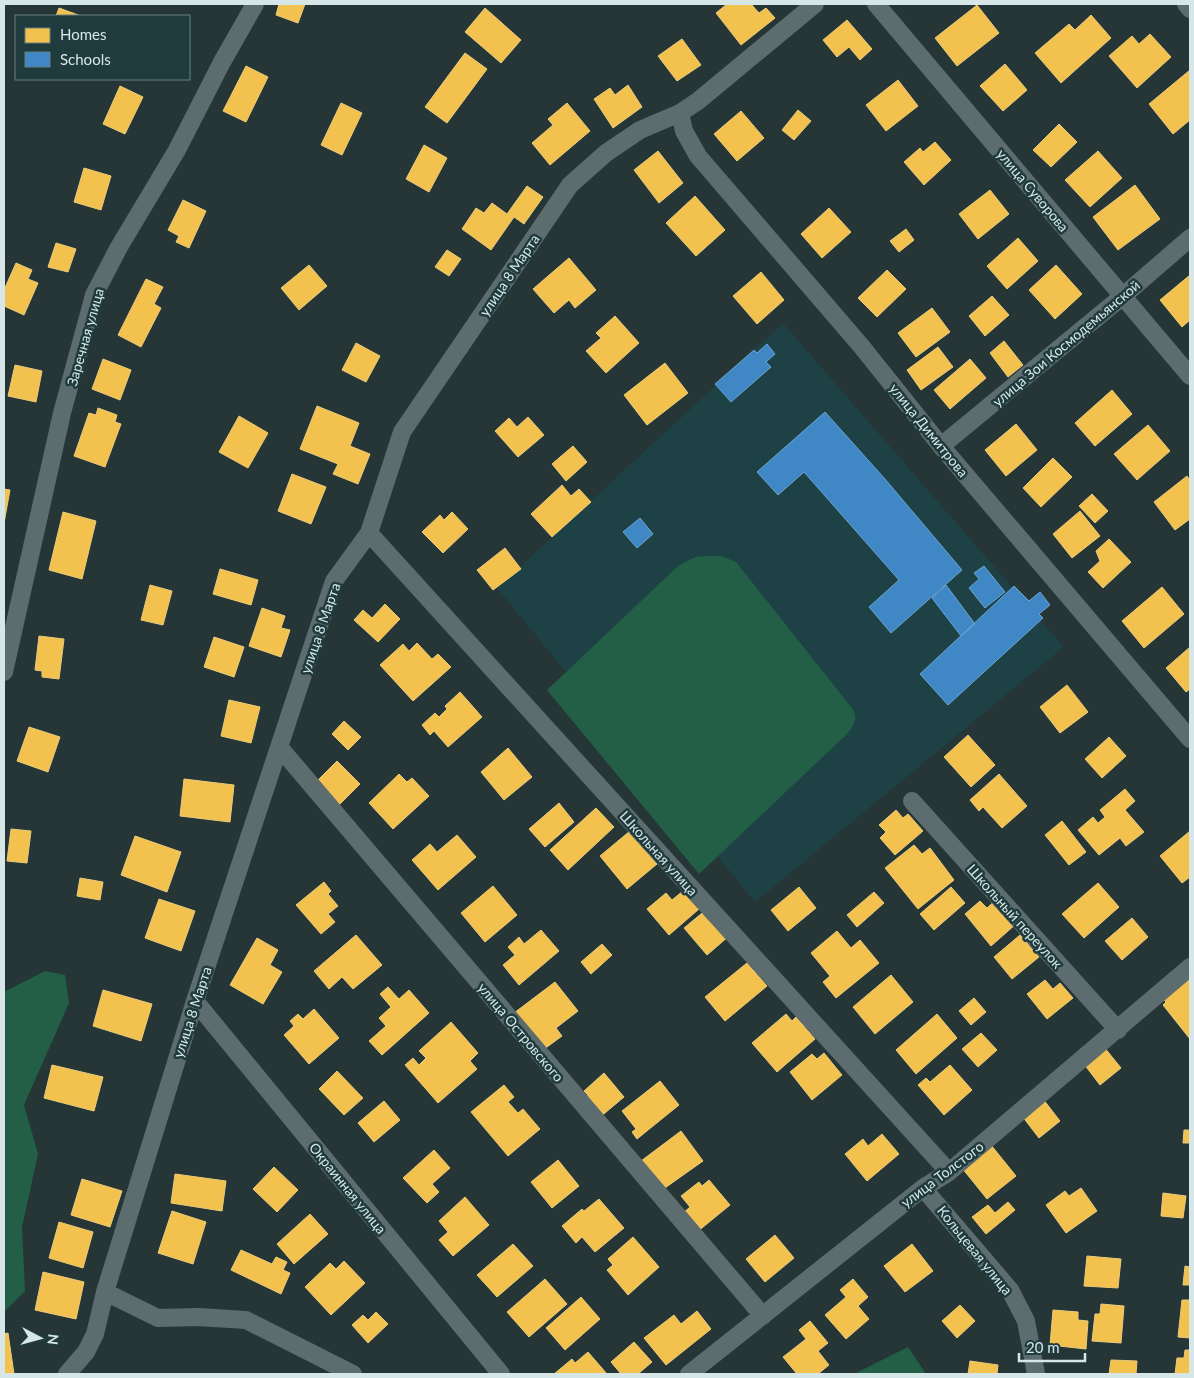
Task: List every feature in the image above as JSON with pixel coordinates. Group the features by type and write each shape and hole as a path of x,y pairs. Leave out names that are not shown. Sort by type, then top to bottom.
{"street":[{"name":"Заречная улица","path":"4,672 62,413 94,295 118,247 177,150 222,62 255,4"},
{"name":"улица 8 Марта","path":"67,1374 86,1352 95,1334 106,1292 195,1002 334,581 369,534 402,432 570,185 606,153 640,130 680,113 698,100 815,4"},
{"name":"улица Суворова","path":"876,4 1190,376"},
{"path":"1186,4 1190,9"},
{"name":"улица Димитрова","path":"680,113 684,131 698,156 862,347 941,446 1190,740"},
{"name":"улица Зои Космодемьянской","path":"941,446 1123,296 1190,238"},
{"name":"Школьная улица","path":"369,534 949,1172"},
{"name":"улица Островского","path":"280,748 763,1316"},
{"name":"Школьный переулок","path":"912,801 1118,1030"},
{"name":"улица Толстого","path":"689,1374 923,1188 949,1172 1190,967"},
{"name":"Окраинная улица","path":"195,1002 501,1374"},
{"name":"Кольцевая улица","path":"923,1188 1010,1290 1026,1321 1036,1374"},
{"path":"106,1292 158,1318 198,1317 246,1320 353,1374"}],"shaded area":[{"path":"783,323 1064,647 755,902 497,588"}],"green space":[{"path":"722,556 736,562 852,708 855,719 854,725 847,734 699,874 547,690 678,566 695,557"},
{"path":"45,971 65,975 69,1003 24,1105 38,1154 22,1227 25,1291 4,1312 4,992"},
{"path":"908,1347 926,1374 854,1374"}],"building: Homes":[{"path":"279,4 305,4 298,23 276,15"},
{"path":"727,4 751,4 759,13 766,8 775,18 741,45 716,13"},
{"path":"977,5 999,33 957,66 935,38"},
{"path":"59,8 78,15 56,15"},
{"path":"485,8 521,40 501,63 465,32"},
{"path":"1091,15 1111,38 1061,83 1035,53 1069,24 1075,30"},
{"path":"847,20 872,49 860,60 849,47 837,57 823,40"},
{"path":"1150,34 1171,57 1137,88 1109,56 1132,36 1139,44"},
{"path":"682,39 701,65 677,81 658,56"},
{"path":"465,53 487,69 447,123 425,107"},
{"path":"1005,64 1027,90 1003,111 980,86"},
{"path":"246,66 268,77 246,122 223,111"},
{"path":"1190,70 1190,120 1173,134 1149,104"},
{"path":"898,80 918,106 886,131 866,105"},
{"path":"628,85 642,107 613,128 594,99 610,88 615,95"},
{"path":"120,86 143,97 125,134 103,124"},
{"path":"341,103 362,113 342,155 321,145"},
{"path":"567,103 590,131 550,165 532,143 553,125 548,119"},
{"path":"798,110 811,121 794,140 782,130"},
{"path":"741,111 764,138 737,161 714,134"},
{"path":"1059,124 1077,142 1051,167 1033,150"},
{"path":"935,142 951,160 924,185 904,162 920,148 923,152"},
{"path":"424,145 447,158 429,192 406,179"},
{"path":"658,151 683,183 659,203 634,170"},
{"path":"1098,151 1122,178 1090,207 1065,180"},
{"path":"84,168 111,176 101,210 74,202"},
{"path":"1135,185 1160,219 1118,250 1093,217"},
{"path":"527,186 543,197 524,224 514,217 491,250 462,229 476,208 484,213 492,203 507,214"},
{"path":"990,190 1009,214 978,239 959,214"},
{"path":"695,196 725,230 696,256 666,223"},
{"path":"183,200 206,211 189,248 176,242 179,236 168,230"},
{"path":"829,208 851,232 822,258 801,234"},
{"path":"906,229 914,240 899,252 890,241"},
{"path":"1018,238 1038,261 1007,289 987,266"},
{"path":"56,243 76,249 68,272 48,267"},
{"path":"447,250 461,259 449,276 435,267"},
{"path":"569,258 596,290 575,308 569,300 554,313 533,289"},
{"path":"16,263 32,270 28,279 38,283 24,315 4,306 4,290"},
{"path":"309,265 327,286 299,310 281,288"},
{"path":"1056,265 1082,294 1055,319 1029,290"},
{"path":"887,270 906,289 877,317 858,298"},
{"path":"761,272 784,300 757,324 733,296"},
{"path":"1190,275 1190,320 1182,327 1160,300"},
{"path":"146,279 163,287 154,304 161,308 141,347 118,335"},
{"path":"992,296 1009,315 985,336 969,316"},
{"path":"932,308 950,332 916,357 898,333"},
{"path":"615,316 639,343 606,373 586,351 601,338 596,333"},
{"path":"1004,341 1023,365 1008,377 990,353"},
{"path":"356,343 380,356 366,382 342,370"},
{"path":"938,347 953,367 921,390 907,370"},
{"path":"103,359 131,370 120,400 92,389"},
{"path":"970,359 986,378 950,409 934,390"},
{"path":"665,363 688,393 647,425 624,395"},
{"path":"15,365 42,371 36,402 8,396"},
{"path":"1112,390 1132,414 1095,446 1075,423"},
{"path":"317,406 359,423 350,446 370,454 358,484 333,474 338,464 300,449"},
{"path":"98,408 117,415 115,422 121,424 105,467 74,456 89,413 96,415"},
{"path":"239,416 268,433 248,468 219,452"},
{"path":"528,417 544,435 518,457 495,431 509,418 517,427"},
{"path":"1016,424 1037,450 1006,476 985,450"},
{"path":"1148,425 1170,451 1137,480 1114,454"},
{"path":"573,446 587,462 566,481 552,464"},
{"path":"1053,458 1072,477 1041,507 1023,488"},
{"path":"292,474 326,487 311,524 278,511"},
{"path":"1187,476 1190,481 1190,519 1175,530 1154,502"},
{"path":"562,485 571,496 579,489 591,502 552,537 531,514"},
{"path":"4,489 10,490 4,523"},
{"path":"1092,494 1108,511 1095,523 1079,506"},
{"path":"1080,511 1100,536 1072,558 1053,534"},
{"path":"63,512 96,521 82,579 49,570"},
{"path":"452,512 468,529 443,553 422,532 440,515 444,520"},
{"path":"1109,539 1131,562 1103,588 1088,572 1100,561 1096,551"},
{"path":"505,548 521,569 493,590 477,570"},
{"path":"220,569 258,580 251,605 213,594"},
{"path":"150,585 172,591 163,625 141,620"},
{"path":"1162,587 1184,614 1144,648 1122,621"},
{"path":"385,604 400,619 378,642 354,620 363,610 372,618"},
{"path":"262,608 285,616 281,628 290,630 281,657 249,646"},
{"path":"39,636 64,639 59,679 42,677 42,671 35,670"},
{"path":"214,637 244,647 234,677 204,667"},
{"path":"417,643 432,659 438,654 451,667 413,701 380,665 403,644 409,651"},
{"path":"1190,647 1190,689 1186,692 1166,668"},
{"path":"1067,685 1088,712 1060,733 1040,707"},
{"path":"460,692 482,717 448,747 434,731 430,735 422,725 435,713 439,717 447,709 445,706"},
{"path":"229,700 260,707 251,743 221,736"},
{"path":"344,721 361,737 348,750 332,734"},
{"path":"29,727 60,737 48,772 17,761"},
{"path":"968,735 995,765 971,787 944,757"},
{"path":"1109,737 1126,756 1102,778 1085,759"},
{"path":"508,748 532,777 504,800 481,772"},
{"path":"337,761 360,784 336,808 313,785"},
{"path":"399,774 407,782 412,778 429,796 393,829 369,803"},
{"path":"999,774 1027,806 1002,828 983,807 979,811 970,800"},
{"path":"184,779 234,785 230,822 180,816"},
{"path":"1125,789 1135,801 1125,810 1144,832 1126,846 1120,838 1099,855 1078,830 1093,817 1098,823 1105,817 1100,810"},
{"path":"559,803 574,822 545,847 529,829"},
{"path":"596,808 614,827 568,870 550,850"},
{"path":"896,810 903,818 908,814 923,831 895,855 880,838 886,832 879,825"},
{"path":"1062,821 1086,852 1069,865 1045,835"},
{"path":"11,829 31,831 27,863 7,861"},
{"path":"630,831 657,864 627,889 600,856"},
{"path":"1190,831 1190,877 1182,883 1160,856"},
{"path":"457,835 476,857 438,890 412,860 430,844 437,852"},
{"path":"135,836 181,852 167,892 121,875"},
{"path":"914,845 922,854 930,848 954,880 918,909 885,868"},
{"path":"80,878 103,882 100,900 77,896"},
{"path":"324,882 331,891 328,894 338,906 328,914 335,922 321,934 296,905"},
{"path":"1098,883 1119,907 1084,938 1062,914"},
{"path":"493,886 517,915 485,942 461,913"},
{"path":"799,887 816,908 788,931 771,910"},
{"path":"951,887 965,903 934,930 920,914"},
{"path":"683,891 699,909 669,935 647,909 666,893 672,900"},
{"path":"874,892 884,903 857,927 847,915"},
{"path":"159,899 195,911 181,951 145,938"},
{"path":"996,900 1016,924 991,946 965,914 980,901 987,908"},
{"path":"707,909 729,936 707,955 684,928"},
{"path":"1132,918 1148,937 1122,960 1105,941"},
{"path":"541,930 559,951 519,985 503,965 515,955 508,947 519,937 524,944"},
{"path":"837,931 851,948 860,940 879,963 836,998 823,982 830,976 811,953"},
{"path":"356,935 382,965 353,989 342,977 329,989 314,971"},
{"path":"1020,935 1039,957 1012,979 994,957"},
{"path":"257,938 278,950 270,965 282,972 263,1004 230,985"},
{"path":"602,944 612,955 591,974 581,962"},
{"path":"747,963 767,986 725,1021 705,997"},
{"path":"891,975 913,1002 875,1034 853,1007"},
{"path":"1190,978 1190,1039 1163,1005 1166,1002 1161,997"},
{"path":"1045,980 1053,989 1060,983 1073,998 1047,1019 1027,994"},
{"path":"555,982 578,1011 556,1028 562,1036 543,1050 514,1013"},
{"path":"388,987 399,999 409,990 429,1013 382,1055 369,1041 386,1026 379,1018 391,1007 380,994"},
{"path":"103,990 152,1004 141,1041 93,1026"},
{"path":"974,998 986,1012 971,1025 959,1011"},
{"path":"314,1009 339,1038 309,1064 284,1035 294,1026 290,1021 298,1014 303,1019"},
{"path":"786,1014 792,1021 796,1017 815,1039 777,1072 752,1043"},
{"path":"937,1014 957,1038 916,1074 896,1050"},
{"path":"451,1022 478,1053 470,1061 477,1069 438,1103 405,1065 413,1058 419,1065 426,1058 419,1051"},
{"path":"981,1033 997,1050 978,1067 962,1049"},
{"path":"1104,1047 1121,1068 1100,1085 1084,1064"},
{"path":"824,1053 842,1075 812,1100 790,1072 812,1054 817,1059"},
{"path":"52,1065 103,1077 94,1111 44,1098"},
{"path":"950,1065 972,1090 944,1115 918,1085 926,1078 930,1082"},
{"path":"337,1071 363,1098 344,1115 319,1089"},
{"path":"604,1073 624,1097 599,1118 583,1099 588,1095 584,1091"},
{"path":"660,1081 679,1105 637,1139 632,1132 636,1129 622,1111"},
{"path":"504,1085 514,1097 508,1102 518,1113 523,1109 540,1129 508,1156 471,1112"},
{"path":"1043,1099 1060,1121 1039,1138 1022,1116"},
{"path":"384,1101 400,1120 374,1142 358,1123"},
{"path":"1184,1130 1190,1130 1190,1143 1183,1143"},
{"path":"681,1131 703,1161 662,1190 641,1161"},
{"path":"882,1134 899,1154 867,1181 845,1154 863,1139 868,1146"},
{"path":"991,1145 1016,1176 987,1199 962,1168"},
{"path":"434,1150 450,1168 432,1184 439,1192 427,1203 403,1178"},
{"path":"558,1160 579,1186 552,1208 531,1182"},
{"path":"274,1167 298,1190 277,1212 253,1189"},
{"path":"175,1174 226,1181 222,1211 171,1203"},
{"path":"82,1179 122,1191 110,1227 71,1215"},
{"path":"709,1180 730,1205 697,1232 682,1214 690,1207 681,1196 699,1182 702,1186"},
{"path":"1081,1188 1097,1211 1066,1233 1046,1205 1065,1191 1069,1196"},
{"path":"1163,1193 1186,1196 1183,1218 1161,1216"},
{"path":"465,1197 489,1225 453,1256 439,1240 448,1232 439,1221"},
{"path":"599,1199 624,1228 595,1252 582,1237 576,1243 562,1226 582,1209 584,1211"},
{"path":"1008,1202 1015,1210 986,1234 972,1217 988,1205 995,1213"},
{"path":"172,1211 206,1222 193,1264 158,1253"},
{"path":"310,1214 328,1234 294,1264 277,1244"},
{"path":"59,1222 93,1232 83,1268 49,1258"},
{"path":"775,1235 794,1258 765,1282 746,1259"},
{"path":"633,1237 659,1267 628,1295 607,1270 613,1265 608,1259"},
{"path":"513,1244 533,1266 497,1297 477,1275"},
{"path":"912,1244 933,1271 905,1292 884,1266"},
{"path":"241,1250 272,1264 276,1257 287,1262 283,1270 290,1273 281,1294 231,1270"},
{"path":"1087,1256 1121,1259 1118,1288 1084,1286"},
{"path":"344,1261 365,1283 331,1315 305,1287 330,1263 336,1269"},
{"path":"1185,1266 1190,1267 1190,1285 1183,1285"},
{"path":"43,1272 84,1282 76,1319 35,1310"},
{"path":"545,1279 567,1304 529,1337 507,1312"},
{"path":"853,1279 868,1297 858,1306 869,1319 846,1339 825,1315 846,1297 840,1290"},
{"path":"581,1297 600,1319 565,1350 546,1328"},
{"path":"1182,1300 1190,1300 1190,1338 1178,1337"},
{"path":"1101,1304 1124,1306 1121,1343 1092,1341 1095,1314 1100,1314"},
{"path":"960,1305 975,1321 957,1338 942,1321"},
{"path":"1053,1310 1078,1312 1078,1320 1088,1321 1086,1349 1050,1345"},
{"path":"697,1311 711,1329 666,1365 644,1338 674,1315 681,1324"},
{"path":"376,1312 388,1324 368,1343 352,1325 363,1315 368,1320"},
{"path":"810,1321 828,1343 818,1351 829,1365 818,1374 797,1374 783,1357 806,1339 799,1330"},
{"path":"8,1333 14,1374 4,1374 4,1334"},
{"path":"634,1342 652,1362 638,1374 621,1374 611,1362"},
{"path":"1185,1350 1190,1350 1190,1374 1175,1374 1177,1358 1184,1358"},
{"path":"588,1352 607,1374 554,1374 572,1359 575,1363"},
{"path":"1111,1360 1137,1361 1136,1374 1109,1374"},
{"path":"970,1361 998,1365 997,1374 968,1374"}],"building: Schools":[{"path":"767,344 775,354 766,362 771,367 731,402 715,384 754,350 757,353"},
{"path":"825,412 962,570 891,633 869,607 899,580 804,472 778,495 757,472"},
{"path":"640,518 653,534 637,548 623,532"},
{"path":"984,566 1005,592 985,608 969,588 979,579 974,573"},
{"path":"946,585 975,624 961,636 932,598"},
{"path":"1014,586 1029,601 1040,592 1050,605 1039,614 1043,618 948,705 920,674"}]}
